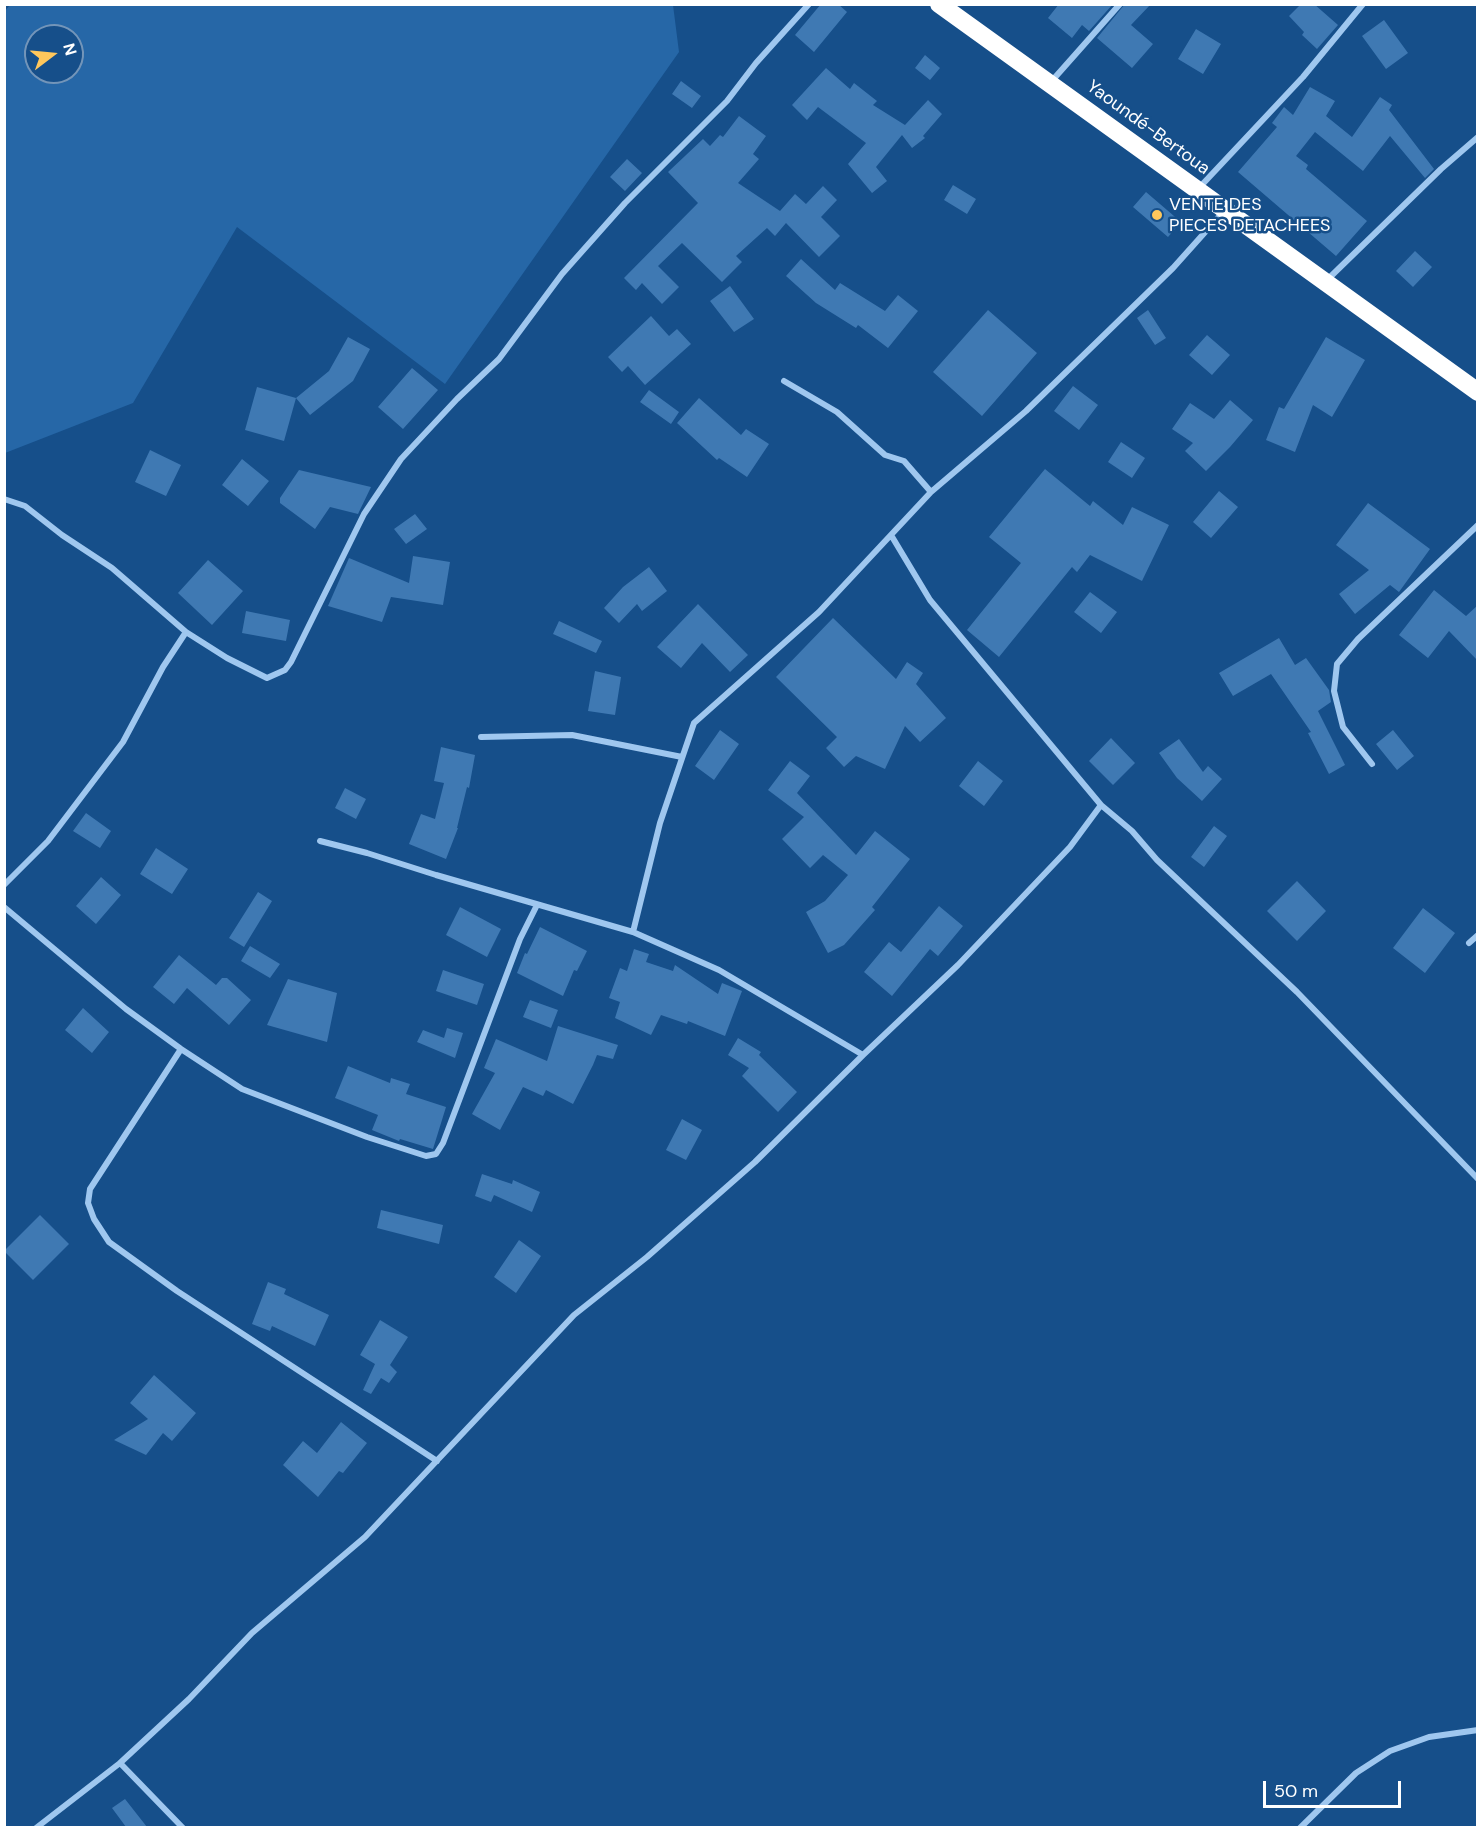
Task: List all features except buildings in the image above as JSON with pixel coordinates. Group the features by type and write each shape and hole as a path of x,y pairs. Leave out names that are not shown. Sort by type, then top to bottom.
{"highway":[{"name":"Yaoundé-Bertoua","path":"939,4 1478,392"}],"street":[{"path":"4,499 25,506 62,535 112,567 186,632 227,658 267,678 285,670 364,514 401,459 457,399 499,359 570,266 625,203 727,100 756,63 809,4"},
{"path":"1050,83 1120,4"},
{"path":"1198,189 1303,77 1363,4"},
{"path":"1326,282 1441,169 1478,136"},
{"path":"633,933 660,823 694,723 819,612 931,492 1026,411 1173,268 1225,209"},
{"path":"784,381 837,412 885,455 904,461 931,492"},
{"path":"1372,764 1343,727 1334,691 1337,664 1358,639 1478,525"},
{"path":"891,535 930,600 1101,805 1132,831 1157,860 1297,992 1478,1179"},
{"path":"4,885 48,841 123,742 163,667 186,632"},
{"path":"482,737 572,735 682,757"},
{"path":"36,1827 120,1763 189,1699 252,1633 365,1537 574,1315 647,1257 755,1162 982,940 1070,847 1101,805"},
{"path":"320,841 633,933 719,970 863,1055"},
{"path":"4,907 126,1009 242,1089 426,1156 436,1154 443,1143 520,939 537,905"},
{"path":"1469,944 1478,934"},
{"path":"181,1049 90,1189 88,1203 94,1219 109,1242 177,1291 437,1461"},
{"path":"1300,1827 1356,1773 1390,1751 1429,1737 1478,1730"},
{"path":"120,1763 183,1827"}],"shaded area":[{"path":"11,4 673,5 679,52 445,384 237,227 133,403 5,453 4,12"}],"place":[{"name":"VENTE DES PIECES DETACHEES","path":"1157,215"}]}
